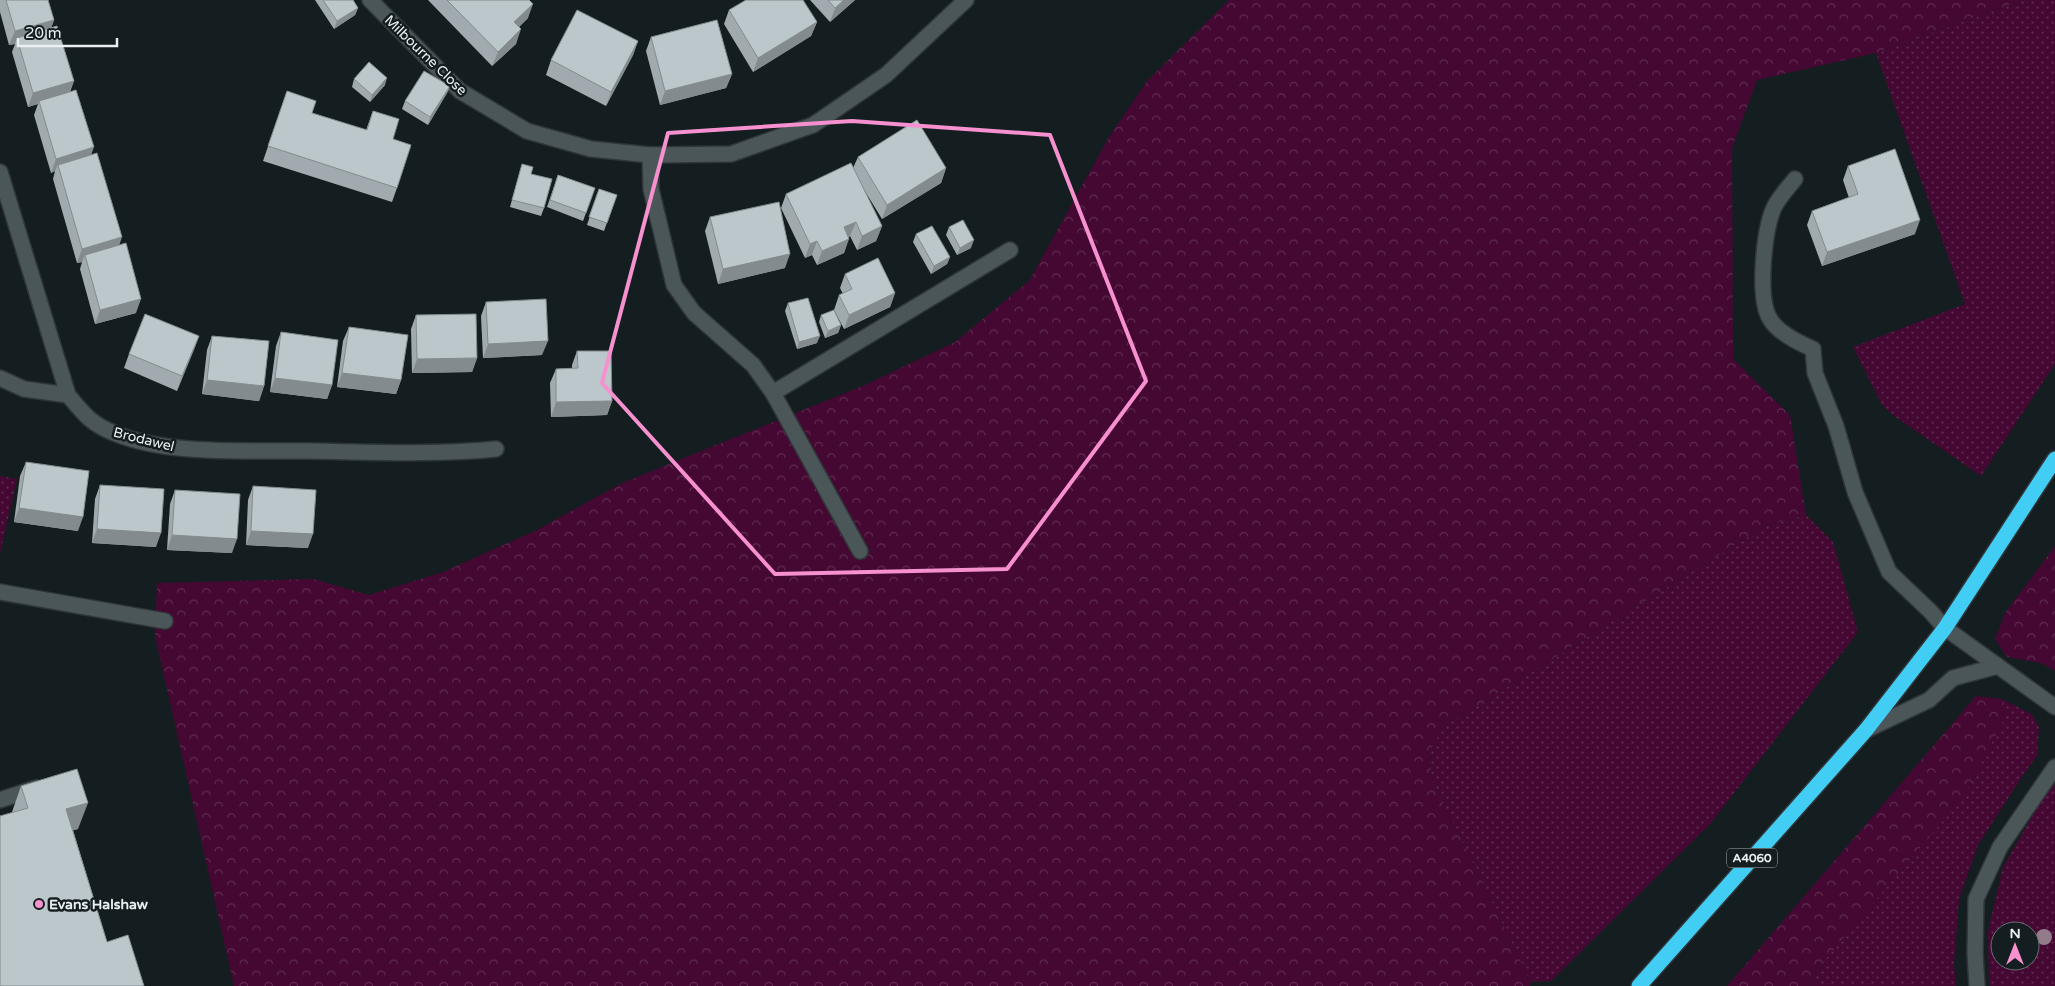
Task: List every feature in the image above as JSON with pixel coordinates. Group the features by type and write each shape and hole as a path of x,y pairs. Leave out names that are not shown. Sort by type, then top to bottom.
{"highway":[{"name":"A4060","path":"1639,986 1866,730 1944,628 2055,459"}],"street":[{"name":"Milbourne Close","path":"370,0 460,91 527,131 592,149 650,155 730,154 813,125 886,75 966,0"},
{"path":"650,155 651,189 674,285 694,313 753,365 773,393 860,551"},
{"name":"Brodawel","path":"0,172 68,394 87,418 114,433 165,447 218,450 456,453 496,449"},
{"path":"1795,179 1773,209 1765,248 1762,288 1770,319 1793,341 1813,349 1815,373 1836,426 1855,492 1889,572 1930,611 1944,628 2055,707"},
{"path":"773,393 1010,250"},
{"path":"0,378 24,389 68,394"},
{"path":"0,592 165,621"},
{"path":"1866,730 1929,700 1953,678 1998,666"},
{"path":"1977,986 1975,953 1976,899 2000,848 2055,767"},
{"path":"0,800 51,783"}],"highlighted area":[{"path":"852,121 1050,135 1146,381 1007,569 775,574 602,383 668,133"}],"green space":[{"path":"1229,0 2023,0 1876,53 1757,80 1732,148 1733,359 1790,415 1806,515 1765,526 1443,727 1430,751 1431,778 1531,982 1530,986 234,986 155,636 157,583 313,579 369,595 443,572 537,530 622,483 865,385 955,342 1029,281 1109,137 1147,81"},
{"path":"2023,0 2055,0 2055,364 1981,476 1894,416 1882,405 1853,347 1965,304 1876,53"},
{"path":"0,476 17,479 0,553"},
{"path":"1806,515 1833,542 1858,632 1710,824 1551,981 1531,982 1431,778 1430,751 1443,727 1765,526"},
{"path":"2055,546 2055,671 2041,663 2007,657 1995,639 2005,613"},
{"path":"1976,696 2002,699 2008,712 1964,796 1823,962 1812,986 1727,986"},
{"path":"2002,699 2031,714 2039,726 2037,756 1978,845 1959,899 1954,964 1956,986 1812,986 1823,962 2008,712"},
{"path":"2055,785 2055,986 1989,986 1988,931 1990,922 1990,971 2040,971 2040,921 1990,921 2003,867 2044,796"}],"building":[{"path":"6,0 48,0 54,20 15,31"},
{"path":"323,0 353,0 358,8 337,21"},
{"path":"447,0 529,0 533,4 514,22 521,29 498,52"},
{"path":"746,0 803,0 817,22 758,58 729,10"},
{"path":"828,0 844,0 835,8"},
{"path":"577,10 638,41 611,92 551,60"},
{"path":"717,20 732,74 665,91 651,37"},
{"path":"57,26 74,81 33,93 17,38"},
{"path":"369,62 387,78 372,95 354,79"},
{"path":"424,71 450,86 430,117 405,101"},
{"path":"76,90 94,147 56,159 39,101"},
{"path":"287,91 316,101 312,113 367,130 373,111 399,119 393,139 411,145 397,188 268,146"},
{"path":"917,120 946,168 887,205 858,157"},
{"path":"1895,149 1920,220 1827,252 1812,211 1858,194 1848,166"},
{"path":"97,153 122,237 82,249 58,165"},
{"path":"851,163 882,226 862,236 856,222 844,227 849,239 822,251 817,241 810,244 786,194"},
{"path":"522,164 533,167 531,174 552,179 544,208 512,200"},
{"path":"558,175 595,188 586,213 550,200"},
{"path":"599,189 617,195 607,223 589,217"},
{"path":"779,202 790,254 723,269 710,217"},
{"path":"963,220 974,240 960,248 949,227"},
{"path":"932,226 950,257 934,266 916,234"},
{"path":"126,243 141,299 100,310 85,255"},
{"path":"878,258 895,293 849,315 839,295 852,289 845,274"},
{"path":"808,298 820,336 799,342 788,303"},
{"path":"546,299 548,341 488,344 486,302"},
{"path":"834,310 841,325 828,331 821,315"},
{"path":"145,314 199,336 182,376 129,354"},
{"path":"476,314 477,358 417,359 416,315"},
{"path":"349,327 408,335 401,380 342,373"},
{"path":"281,332 338,340 332,385 275,378"},
{"path":"212,336 269,341 264,386 207,380"},
{"path":"577,351 611,351 612,401 556,402 556,369 578,368"},
{"path":"26,462 89,471 83,517 19,508"},
{"path":"100,485 164,489 161,533 97,529"},
{"path":"253,486 316,490 313,534 251,531"},
{"path":"175,490 240,494 237,539 172,535"},
{"name":"Evans Halshaw","path":"77,769 88,803 66,809 107,942 128,935 144,986 0,986 0,816 28,808 21,786"}],"place":[{"name":"Evans Halshaw","path":"39,904"}]}
